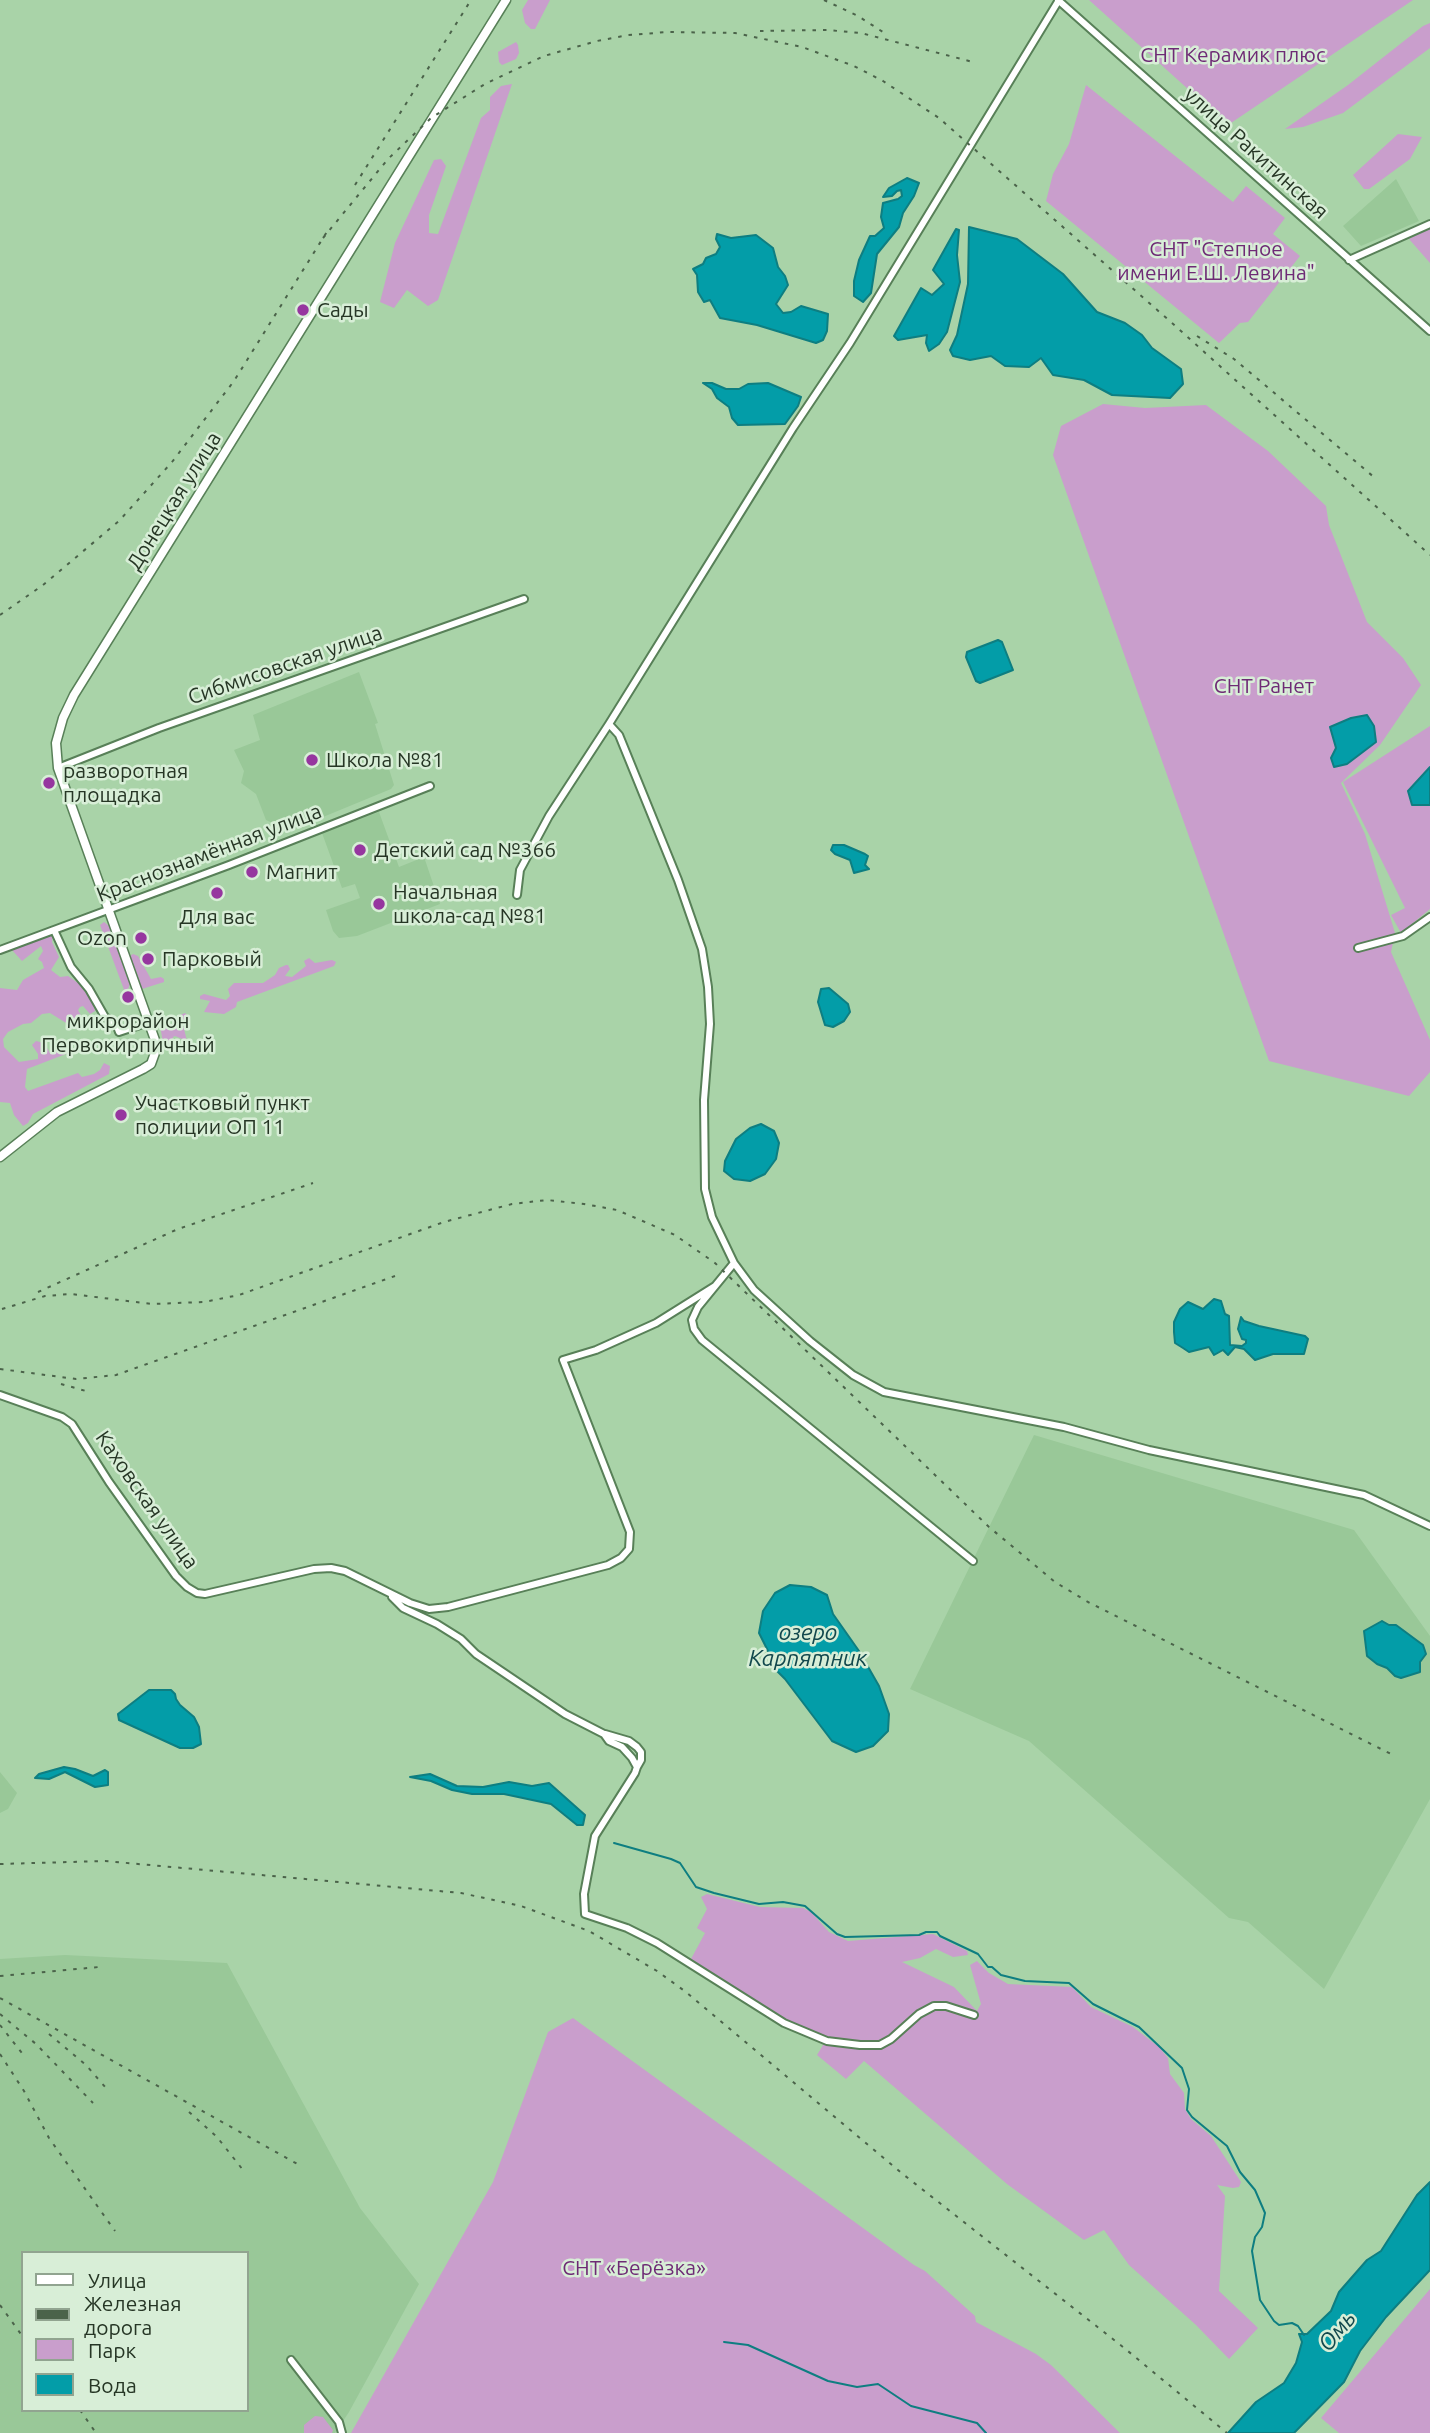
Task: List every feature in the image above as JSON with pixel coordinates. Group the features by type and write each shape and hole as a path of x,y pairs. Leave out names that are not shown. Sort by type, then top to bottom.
{"main road":[{"name":"Донецкая улица","path":"0,1157 57,1112 144,1069 155,1058 156,1046 149,1022 58,768 56,743 74,695 506,0"}],"street":[{"name":"улица Ракитинская","path":"1058,0 1430,331"},
{"path":"517,895 520,870 528,852 793,428 860,327 1058,0"},
{"path":"1349,260 1430,224"},
{"name":"Сибмисовская улица","path":"58,768 159,728 524,599"},
{"path":"609,724 619,735 653,814 702,949 710,1024 703,1127 705,1189 712,1217 734,1264 754,1290 810,1341 853,1375 884,1392 1064,1427 1149,1450 1364,1495 1430,1526"},
{"name":"Краснознамённая улица","path":"0,950 430,786"},
{"path":"1358,948 1403,936 1430,917"},
{"path":"54,930 71,967 89,989 105,1017 116,1024 119,1032 149,1022"},
{"path":"734,1264 698,1307 692,1320 694,1329 702,1340 973,1561"},
{"path":"388,1593 429,1609 448,1607 608,1565 621,1558 629,1549 630,1532 563,1360 596,1350 656,1323 715,1286"},
{"name":"Каховская улица","path":"0,1395 62,1417 72,1424 109,1482 176,1576 197,1593 205,1594 314,1569 331,1568 345,1571 388,1593"},
{"path":"388,1593 403,1608 461,1639 476,1654 565,1714 604,1734 629,1741 641,1752 641,1760 595,1836 584,1894 585,1914 627,1928 657,1943 785,2023 827,2041 880,2045 891,2039 919,2014 934,2006 946,2006 974,2015"},
{"path":"604,1734 609,1741 627,1752 637,1767"},
{"path":"292,2360 339,2422 343,2432"}],"shaded area":[{"path":"1396,179 1419,221 1361,246 1343,226"},
{"name":"Школа №81","path":"359,672 378,723 375,724 394,785 391,789 289,831 266,820 256,794 241,783 244,771 234,750 260,740 253,715"},
{"path":"379,812 399,867 424,857 440,904 357,936 339,938 333,931 326,910 360,898 355,884 342,888 322,833"},
{"path":"1034,1435 1354,1530 1430,1636 1430,1799 1324,1989 1248,1922 1229,1918 1029,1741 910,1689"},
{"path":"0,1772 17,1793 8,1809 0,1813"},
{"path":"65,1955 227,1963 360,2208 419,2284 335,2433 0,2433 0,1959"}],"green space":[{"path":"528,0 550,0 535,29 525,23 522,10"},
{"name":"СНТ Керамик плюс","path":"1089,0 1413,0 1228,125"},
{"path":"1430,23 1430,48 1343,113 1303,127 1285,129 1348,85 1423,26"},
{"path":"516,42 519,53 516,59 502,65 498,52"},
{"path":"512,84 438,300 428,306 407,290 394,308 380,302 395,243 434,160 441,159 446,166 429,215 429,233 438,234 481,118 490,110 490,97 501,86"},
{"name":"СНТ \"Степное имени Е.Ш. Левина\"","path":"1086,85 1233,202 1246,186 1285,218 1273,234 1300,256 1248,322 1240,323 1219,343 1046,201 1053,174 1069,144"},
{"path":"1398,134 1422,137 1410,159 1369,189 1364,189 1353,175"},
{"path":"1430,228 1430,263 1409,239"},
{"name":"СНТ Ранет","path":"1103,404 1145,408 1206,405 1268,451 1326,506 1329,525 1367,622 1403,658 1421,685 1380,745 1341,783 1365,834 1395,933 1391,952 1430,1040 1430,1072 1409,1096 1269,1061 1053,455 1061,426"},
{"path":"1430,726 1430,909 1401,933 1391,915 1405,908 1343,782"},
{"path":"104,922 109,926 130,984 128,989 133,992 128,997 100,925"},
{"path":"53,934 52,942 59,957 51,970 60,977 68,976 78,983 92,1000 95,1011 90,1014 83,1006 80,1007 78,1010 84,1021 76,1029 50,1013 42,1014 31,1023 8,1032 3,1039 4,1047 19,1062 38,1059 32,1045 36,1041 44,1043 50,1053 63,1046 73,1048 71,1052 27,1069 25,1087 28,1091 78,1073 82,1077 94,1074 104,1063 110,1066 109,1074 33,1114 23,1126 14,1115 10,1103 0,1102 0,988 17,990 23,980 44,968 38,959 43,951 41,946 22,961 12,950"},
{"path":"130,956 138,956 151,979 161,977 164,982 142,989"},
{"path":"309,958 315,963 332,960 336,962 334,966 237,1002 236,1007 224,1014 204,1012 210,1001 200,999 200,996 204,994 226,1000 230,996 228,989 234,983 263,983 286,965 290,969 285,976 292,977 306,966 304,961"},
{"path":"185,1013 189,1017 183,1025 187,1041 175,1036 171,1045 163,1043 155,1020 163,1018 171,1027 178,1016"},
{"path":"707,1894 760,1907 803,1908 811,1912 829,1932 848,1941 933,1934 967,1951 968,1955 953,1957 936,1949 920,1958 902,1962 954,1987 977,2011 981,2004 970,1965 977,1961 989,1973 1008,1984 1072,1987 1091,2007 1133,2027 1159,2047 1168,2058 1170,2074 1184,2093 1185,2109 1191,2119 1211,2136 1241,2182 1239,2187 1233,2188 1217,2185 1225,2196 1219,2291 1258,2328 1229,2359 1196,2325 1129,2265 1104,2230 1084,2240 1007,2184 864,2061 846,2079 817,2055 828,2037 811,2032 779,2016 691,1959 705,1933 697,1928 707,1909 701,1897"},
{"name":"СНТ «Берёзка»","path":"573,2018 925,2271 975,2316 976,2322 1051,2365 1120,2433 351,2433 493,2182 548,2032"},
{"path":"1430,2289 1430,2433 1339,2433 1321,2418"},
{"path":"315,2416 323,2417 333,2430 332,2433 304,2433 304,2425"}],"water":[{"path":"907,178 919,183 903,213 899,227 877,254 871,293 863,302 854,296 859,260 870,236 875,236 884,228 881,217 883,203 898,199 902,196 901,190 892,196 883,197 889,188"},
{"path":"969,227 1017,239 1063,274 1097,312 1125,323 1142,335 1152,348 1181,369 1183,384 1170,398 1112,395 1084,380 1053,375 1041,358 1029,367 1005,366 991,356 970,360 953,356 950,350 957,335 968,284"},
{"path":"956,229 959,230 957,255 960,282 947,332 939,344 929,351 927,335 898,340 894,336 921,288 932,295 944,284 933,270"},
{"path":"717,234 731,238 756,235 773,248 778,267 788,285 776,304 783,313 801,306 828,314 827,331 823,340 816,343 757,325 720,318 710,300 704,302 698,292 697,275 693,269 703,264 706,258 716,254 720,247"},
{"path":"703,383 712,383 726,389 739,389 748,384 768,383 801,397 785,424 738,425 732,418 729,407"},
{"path":"998,640 1002,642 1013,670 980,683 976,681 966,657 967,652"},
{"path":"1367,715 1374,726 1376,742 1347,764 1334,767 1331,758 1336,748 1330,727"},
{"path":"1430,767 1430,805 1412,805 1408,791"},
{"path":"833,845 844,845 868,856 865,865 869,869 854,873 850,860 831,850"},
{"path":"829,988 848,1004 850,1012 844,1021 833,1027 825,1025 818,1002 821,989"},
{"path":"761,1124 774,1131 779,1143 776,1159 765,1174 750,1181 734,1179 724,1171 725,1161 736,1139 750,1128"},
{"path":"1214,1299 1221,1301 1225,1314 1229,1316 1230,1345 1242,1346 1246,1343 1238,1329 1241,1317 1244,1321 1259,1326 1305,1336 1308,1339 1304,1354 1273,1354 1255,1360 1244,1349 1235,1347 1228,1355 1223,1350 1214,1355 1209,1347 1189,1352 1175,1343 1174,1322 1180,1309 1188,1302 1203,1309"},
{"name":"озеро Карпятник","path":"790,1585 811,1587 827,1595 833,1614 879,1686 889,1714 888,1731 873,1746 856,1752 832,1741 785,1679 771,1665 768,1651 759,1633 763,1611 775,1593"},
{"path":"1382,1621 1396,1625 1423,1645 1426,1654 1420,1662 1420,1672 1401,1678 1367,1656 1364,1631"},
{"path":"149,1690 171,1690 175,1694 180,1705 194,1717 199,1727 201,1744 193,1748 180,1748 119,1720 118,1714"},
{"path":"64,1767 93,1776 105,1770 108,1772 108,1785 95,1787 65,1772 49,1779 35,1778 39,1774"},
{"path":"430,1774 457,1786 483,1787 509,1782 532,1786 549,1783 585,1815 583,1825 577,1825 551,1804 504,1794 472,1794 410,1777"},
{"name":"Омь","path":"1430,2182 1430,2270 1386,2317 1360,2351 1344,2382 1294,2433 1228,2433 1256,2402 1284,2383 1296,2363 1302,2342 1299,2334 1307,2334 1331,2311 1339,2292 1367,2260 1381,2251 1417,2195"}],"waterway":[{"name":"Омь","path":"614,1843 680,1863 696,1887 714,1893 759,1904 783,1902 805,1906 837,1934 845,1937 937,1932 940,1936 978,1954 988,1967 1001,1975 1025,1981 1069,1983 1093,2004 1139,2027 1182,2068 1189,2089 1187,2110 1227,2146 1240,2172 1255,2190 1265,2213 1252,2251 1260,2300 1279,2325 1292,2323 1298,2326 1304,2335"},
{"path":"724,2342 748,2345 828,2381 857,2387 878,2384 911,2406 977,2423 986,2433"}],"railway":[{"path":"355,185 471,0"},
{"path":"824,0 858,16 886,34"},
{"path":"760,31 827,30 861,33 973,62"},
{"path":"323,238 388,159 431,118 485,84 544,56 597,41 668,32 735,33 802,47 854,66 883,81 939,118 1430,555"},
{"path":"0,615 43,585 119,521 172,462 234,381 328,230"},
{"path":"1197,336 1234,359 1375,478"},
{"path":"38,1292 178,1229 313,1183"},
{"path":"2,1309 45,1296 71,1294 152,1304 204,1302 239,1295 444,1222 512,1204 547,1200 617,1210 675,1235 715,1263 989,1527 1055,1582 1088,1602 1393,1755"},
{"path":"0,1369 76,1379 116,1375 395,1276"},
{"path":"61,1384 86,1391"},
{"path":"0,1864 105,1861 461,1893 521,1906 589,1931 657,1971 686,1992 904,2175 1123,2347 1227,2433"},
{"path":"0,1976 99,1967"},
{"path":"0,1998 301,2166"},
{"path":"0,2014 36,2044 93,2103"},
{"path":"0,2025 22,2053"},
{"path":"49,2034 86,2065 106,2088"},
{"path":"0,2054 49,2138 115,2231"},
{"path":"189,2112 217,2137 243,2170"},
{"path":"0,2305 21,2334"},
{"path":"81,2412 96,2433"}],"place":[{"name":"Сады","path":"303,310"},
{"name":"Школа №81","path":"312,760"},
{"name":"разворотная площадка","path":"49,783"},
{"name":"Детский сад №366","path":"360,850"},
{"name":"Магнит","path":"252,872"},
{"name":"Для вас","path":"217,893"},
{"name":"Начальная школа-сад №81","path":"379,904"},
{"name":"Ozon","path":"141,938"},
{"name":"Парковый","path":"148,959"},
{"name":"микрорайон Первокирпичный","path":"128,997"},
{"name":"Участковый пункт полиции ОП 11","path":"121,1115"}]}
